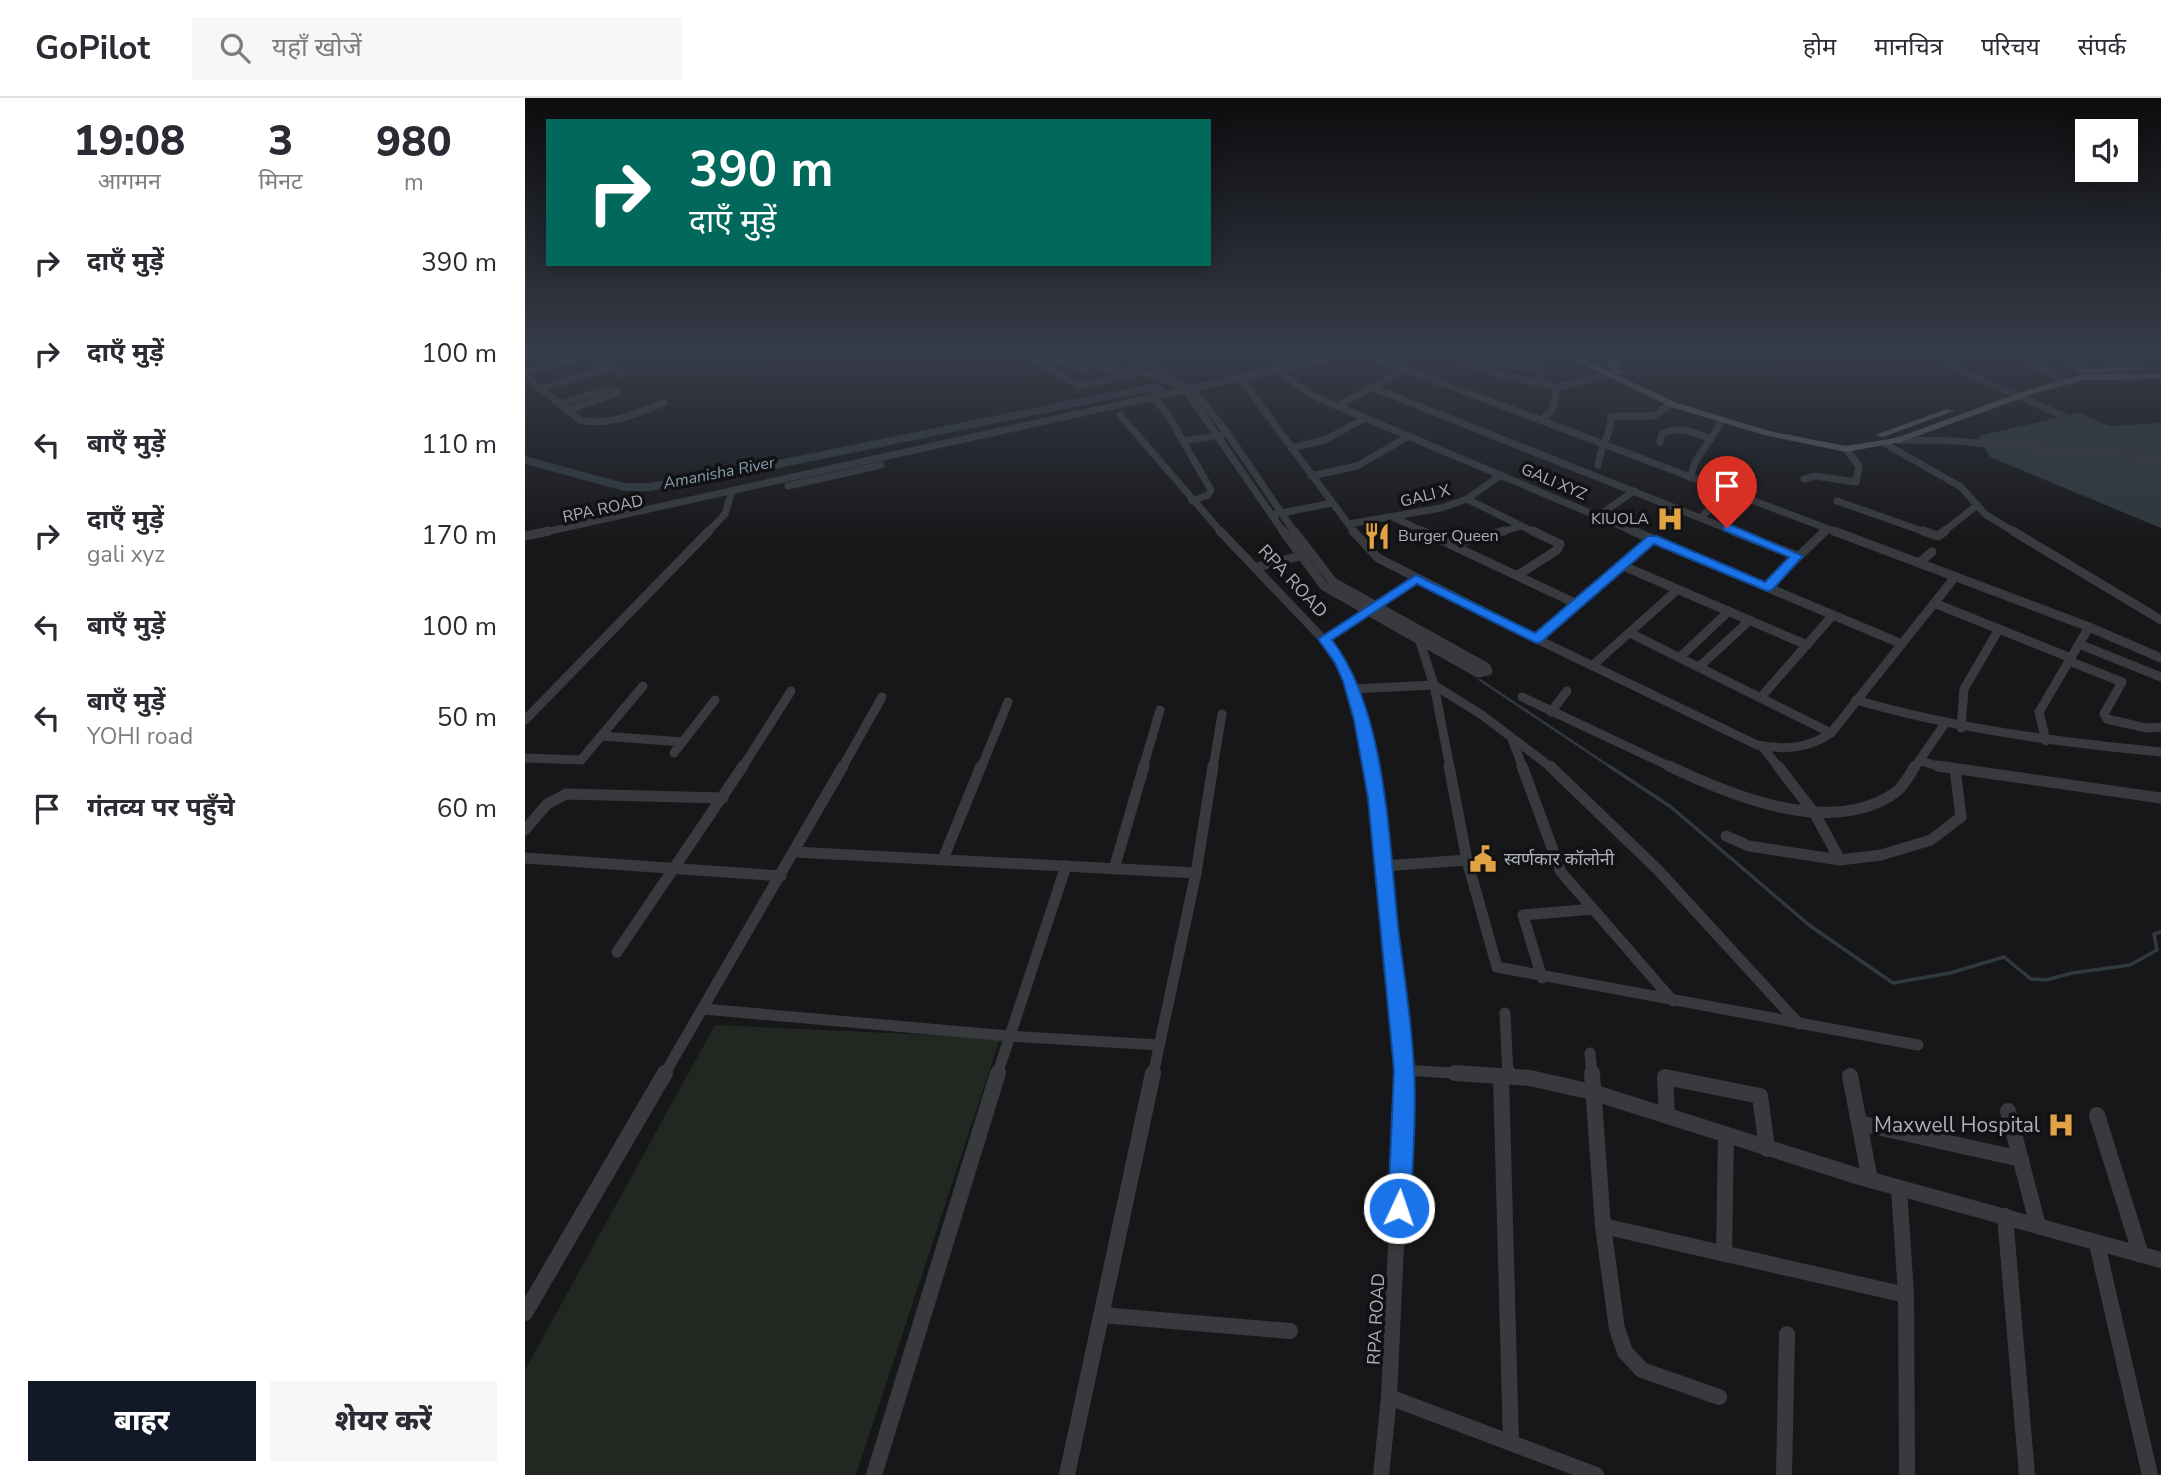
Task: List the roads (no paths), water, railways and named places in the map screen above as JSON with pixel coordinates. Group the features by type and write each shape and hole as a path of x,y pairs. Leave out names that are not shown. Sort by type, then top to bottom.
{"main road":[{"path":"1704,415 1808,444 1846,449 1898,440 1966,415"},
{"path":"1721,415 1811,439 1840,442 1890,432 1940,415"}],"street":[{"path":"574,415 580,420 595,424 624,415"},
{"name":"RPA ROAD","path":"525,542 732,494 828,477 1089,415"},
{"name":"RPA ROAD","path":"1120,415 1192,500 1324,639 1341,662 1361,720 1376,798 1404,1070 1389,1397 1381,1475"},
{"path":"1166,415 1211,490 1208,495 1192,500"},
{"path":"1208,415 1277,514 1300,556 1332,592 1372,609 1486,667 1488,671 1478,673 1418,634"},
{"path":"1267,415 1348,524 1378,558 1536,639 1762,746 1789,750 1802,748 1820,742 1831,733 1955,577"},
{"name":"GALI XYZ","path":"1359,415 1902,643"},
{"path":"1442,415 1797,556"},
{"path":"1528,415 1728,493 2089,627 2161,658"},
{"path":"1541,420 1545,415"},
{"path":"1598,465 1601,444 1611,432 1613,415"},
{"path":"1624,415 1655,415"},
{"path":"1291,449 1325,440 1365,418"},
{"path":"1691,478 1695,462 1722,421"},
{"path":"1660,442 1662,434 1672,429 1686,430 1711,439"},
{"path":"1183,441 1224,435"},
{"path":"1311,475 1357,466 1409,436"},
{"path":"1898,440 1955,441 2161,459"},
{"path":"1884,443 1961,487 1985,514 2161,621"},
{"path":"1804,479 1813,475 1845,483 1856,482 1859,466 1846,449"},
{"name":"GALI X","path":"1348,524 1441,508 1467,499 1501,475"},
{"path":"1598,516 1634,491"},
{"path":"1701,517 1728,493"},
{"path":"525,536 732,494"},
{"path":"525,720 725,514 732,494"},
{"path":"1467,499 1556,541 1559,547 1518,576"},
{"path":"1837,501 1938,536 1977,505"},
{"path":"1277,514 1332,503"},
{"path":"1277,514 1327,575 1372,609"},
{"path":"1395,518 1575,603"},
{"path":"1452,545 1521,526"},
{"path":"1767,587 1827,529"},
{"path":"1536,639 1653,539"},
{"path":"1919,563 1932,552"},
{"path":"1257,567 1300,556"},
{"path":"1621,565 1807,645"},
{"path":"1317,578 1327,575"},
{"path":"1324,639 1416,579"},
{"path":"1592,666 1677,590"},
{"path":"1934,603 2122,682"},
{"path":"1680,657 1729,611"},
{"path":"1761,697 1833,615"},
{"path":"1699,667 1750,620"},
{"path":"2046,741 2039,712 2089,627"},
{"path":"1961,728 1964,689 1999,629"},
{"path":"1630,633 1831,733"},
{"path":"1418,634 1434,685 1467,860 1497,967 1542,978 1918,1045"},
{"path":"2079,645 2161,677"},
{"path":"2134,665 2104,714 2107,719 2146,728 2161,727"},
{"path":"1352,689 1434,685 1482,715 1556,771 1658,870 1799,1024"},
{"path":"525,758 581,760 643,686"},
{"path":"617,952 723,798 791,691"},
{"path":"1551,712 1567,691"},
{"path":"525,1312 781,876 882,697"},
{"path":"1523,697 1690,776 1790,811 1815,814 1837,813 1871,805 1898,791 1944,725"},
{"path":"674,753 715,700"},
{"path":"1856,700 1961,728 2046,741 2161,752"},
{"path":"943,859 1008,702"},
{"path":"1114,869 1160,710"},
{"path":"1067,1475 1196,873 1222,714"},
{"path":"602,736 683,742"},
{"path":"1512,739 1554,858 1562,872 1673,1001"},
{"path":"1762,746 1815,814 1840,860"},
{"path":"1921,761 1955,769 2161,798"},
{"path":"1726,836 1749,846 1840,860 1881,855 1931,840 1961,817 1955,769"},
{"path":"525,830 547,804 566,793 723,798"},
{"path":"794,852 1196,873"},
{"path":"525,858 781,876"},
{"path":"1383,866 1467,860"},
{"path":"874,1475 1009,1036 1066,866"},
{"path":"1542,978 1523,915 1593,909"},
{"path":"703,1009 1009,1036 1159,1045"},
{"path":"1505,1013 1511,1443"},
{"path":"1590,1053 1603,1226 1617,1329 1626,1352 1642,1370 1719,1397"},
{"path":"1404,1070 1530,1078 1592,1091 1870,1180 2161,1260"},
{"path":"1850,1076 1870,1180"},
{"path":"1667,1116 1665,1077 1760,1096 1767,1149"},
{"path":"2008,1111 2038,1226"},
{"path":"2097,1115 2141,1255"},
{"path":"1859,1122 2021,1159"},
{"path":"1724,1254 1725,1135"},
{"path":"1899,1188 1906,1295 1907,1475"},
{"path":"2005,1216 2027,1475"},
{"path":"1603,1226 1906,1295"},
{"path":"2097,1244 2150,1475"},
{"path":"1101,1315 1290,1331"},
{"path":"1784,1475 1787,1334"},
{"path":"1389,1397 1596,1475"}],"waterway":[{"name":"Amanisha River","path":"525,460 624,487 649,487 769,466 1016,415"},
{"path":"1480,680 1609,766"},
{"path":"1609,766 1671,807 1809,925 1893,983 1950,973 2004,957 2031,979 2046,980 2072,973 2130,965 2157,950 2154,934 2161,932"}],"place":[{"name":"KIUOLA","path":"1670,519"},
{"name":"Burger Queen","path":"1377,536"},
{"name":"स्वर्णकार कॉलोनी","path":"1483,859"},
{"name":"Maxwell Hospital","path":"2061,1125"}]}
